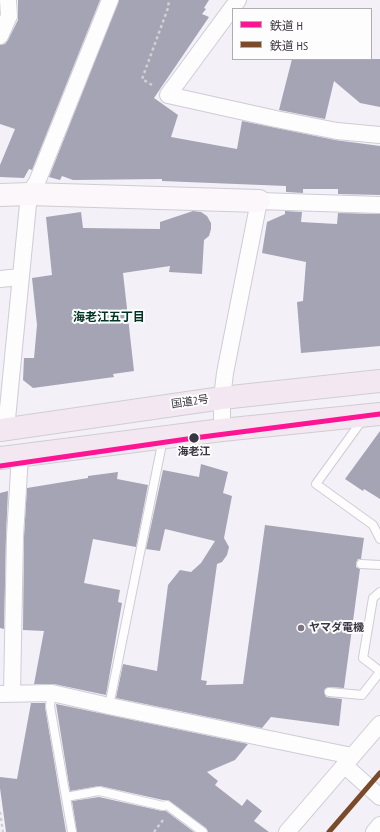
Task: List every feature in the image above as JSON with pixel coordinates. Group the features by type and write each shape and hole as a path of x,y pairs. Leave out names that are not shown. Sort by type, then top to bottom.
{"highway":[{"name":"国道2号","path":"3,429 222,398 380,381"},
{"path":"10,456 222,430 373,414"}],"street":[{"path":"0,36 9,16 8,0"},
{"path":"3,429 29,194 37,182 110,0"},
{"path":"232,8 168,95 337,131 380,134"},
{"path":"0,195 29,194 380,205"},
{"path":"222,430 222,398 225,373 259,201"},
{"path":"0,279 20,277"},
{"path":"10,456 15,536 6,693 52,693 348,761 380,797"},
{"path":"286,832 380,724"},
{"path":"374,832 380,825"}],"lane":[{"path":"373,414 316,484 373,525 380,539"},
{"path":"108,706 164,437"},
{"path":"361,564 380,565"},
{"path":"329,692 362,695 380,671 363,658 373,598 380,592"},
{"path":"52,693 50,706 72,832"},
{"path":"66,797 99,791 163,806 167,805 203,832"}],"path":[{"path":"168,95 142,79 168,8 169,0"},
{"path":"0,812 3,832"}],"building":[{"path":"18,0 100,0 32,170 29,169 24,178 0,177 0,165 15,129 0,124 0,45 5,44 8,40 18,20"},
{"path":"119,0 209,0 204,8 206,9 202,14 209,17 154,98 178,115 171,137 237,149 242,121 335,140 380,146 380,195 338,194 338,189 303,189 303,193 286,192 286,186 162,181 162,179 73,180 62,176 60,180 49,177"},
{"path":"380,59 380,107 360,103 334,81 325,119 279,110 292,60"},
{"path":"193,211 201,212 207,216 211,223 209,236 204,240 202,274 169,272 170,266 123,273 134,371 113,374 114,377 33,388 23,380 24,358 34,358 37,325 32,278 52,275 46,217 81,212 83,228 160,229 160,222"},
{"path":"285,211 302,212 301,222 337,224 338,213 380,214 380,346 301,353 297,302 303,301 306,262 262,253 267,222 285,214"},
{"path":"380,431 380,499 364,489 363,491 345,479"},
{"path":"201,464 228,472 223,493 232,496 224,538 229,547 227,555 222,562 217,564 201,680 207,681 206,685 243,684 265,525 364,538 361,559 358,559 356,563 356,567 360,569 344,688 329,687 324,691 326,697 342,699 339,726 271,717 262,728 116,698 123,664 157,671 168,585 180,570 191,572 201,563 215,541 165,529 160,551 146,549 163,470 199,477"},
{"path":"118,472 117,479 148,485 136,547 93,539 84,583 120,590 118,602 122,603 106,695 54,684 34,684 44,631 23,630 24,536 27,488 88,478 88,476"},
{"path":"8,491 4,629 0,628 0,493"},
{"path":"31,703 45,703 66,832 6,832 0,777 17,779"},
{"path":"56,704 248,744 235,760 207,772 218,781 215,785 242,806 247,799 262,811 254,821 269,832 208,832 206,828 168,800 100,786 70,791"},
{"path":"99,797 166,811 194,832 77,832 72,801"}],"rail line":[{"name":"H","path":"0,466 194,438 380,414"},
{"name":"HS","path":"329,832 380,773"}],"place":[{"name":"海老江","path":"194,438"},
{"name":"ヤマダ電機","path":"301,628"}],"district":[{"name":"海老江五丁目","path":"109,318"}]}
